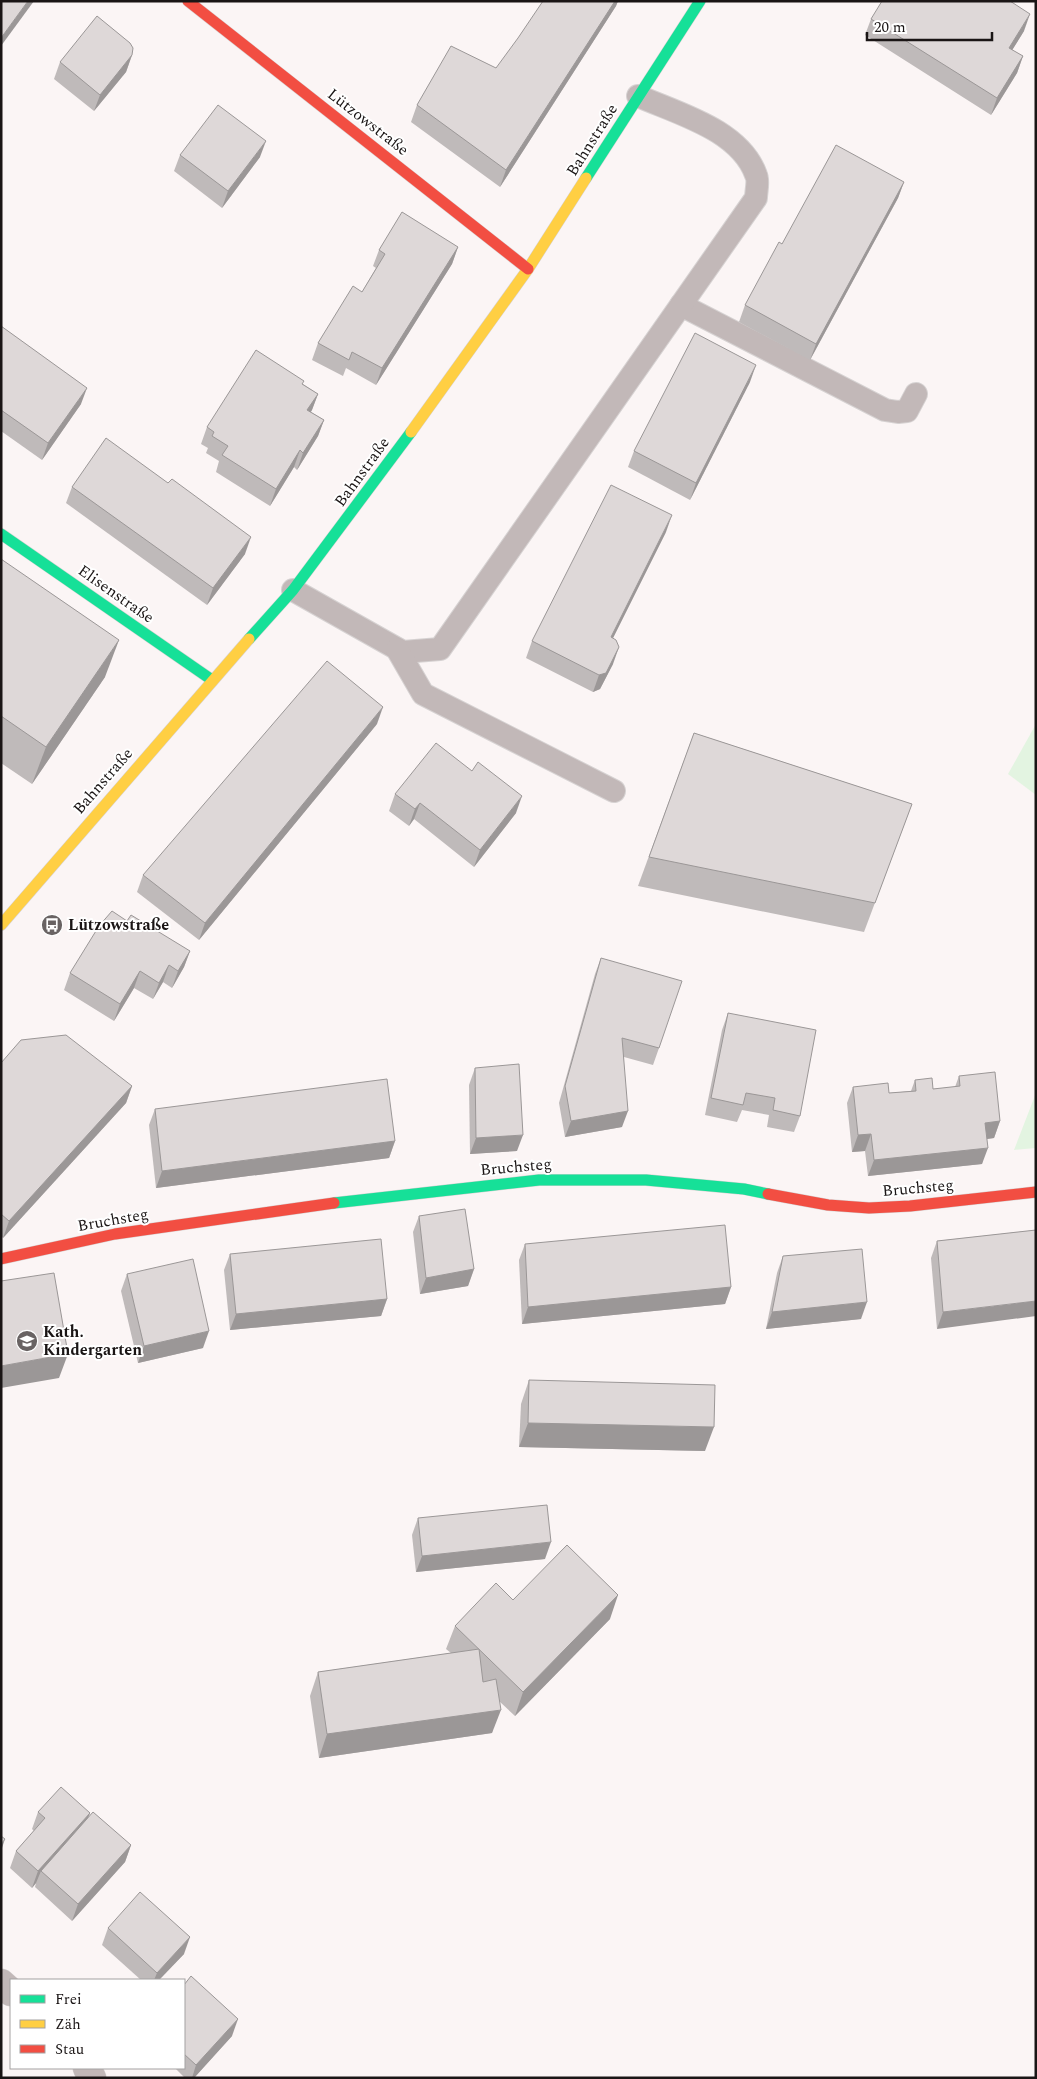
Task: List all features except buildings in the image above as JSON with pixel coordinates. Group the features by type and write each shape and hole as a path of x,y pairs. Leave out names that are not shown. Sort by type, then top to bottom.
{"street":[{"name":"Lützowstraße","path":"188,1 528,269"},
{"name":"Bahnstraße","path":"1,925 212,680 293,590 370,488 528,269 700,1"},
{"name":"Elisenstraße","path":"1,534 212,680"},
{"name":"Bruchsteg","path":"1,1259 115,1234 327,1204 539,1180 646,1180 744,1189 828,1205 870,1208 910,1206 1036,1192"}],"lane":[{"path":"293,590 403,652 440,649 756,198 757,176 740,148 722,133 638,96"},
{"path":"681,305 886,410 907,411 916,394"},
{"path":"397,649 423,694 614,791"}],"green space":[{"path":"1036,724 1036,795 1008,774"},
{"path":"1036,1093 1036,1148 1014,1150"}],"traffic: fast":[{"path":"586,178 700,1"},
{"path":"249,639 293,590 411,432"},
{"path":"1,534 212,680"},
{"path":"334,1203 539,1180 646,1180 744,1189 768,1194"}],"traffic: slow":[{"path":"411,432 528,269 586,178"},
{"path":"1,925 249,639"}],"traffic: jam":[{"path":"188,1 528,269"},
{"path":"768,1194 828,1205 869,1208 910,1206 1036,1192"},
{"path":"1,1259 115,1234 334,1203"}],"place":[{"name":"Lützowstraße","path":"52,925"},
{"name":"Kath. Kindergarten","path":"27,1341"}]}
